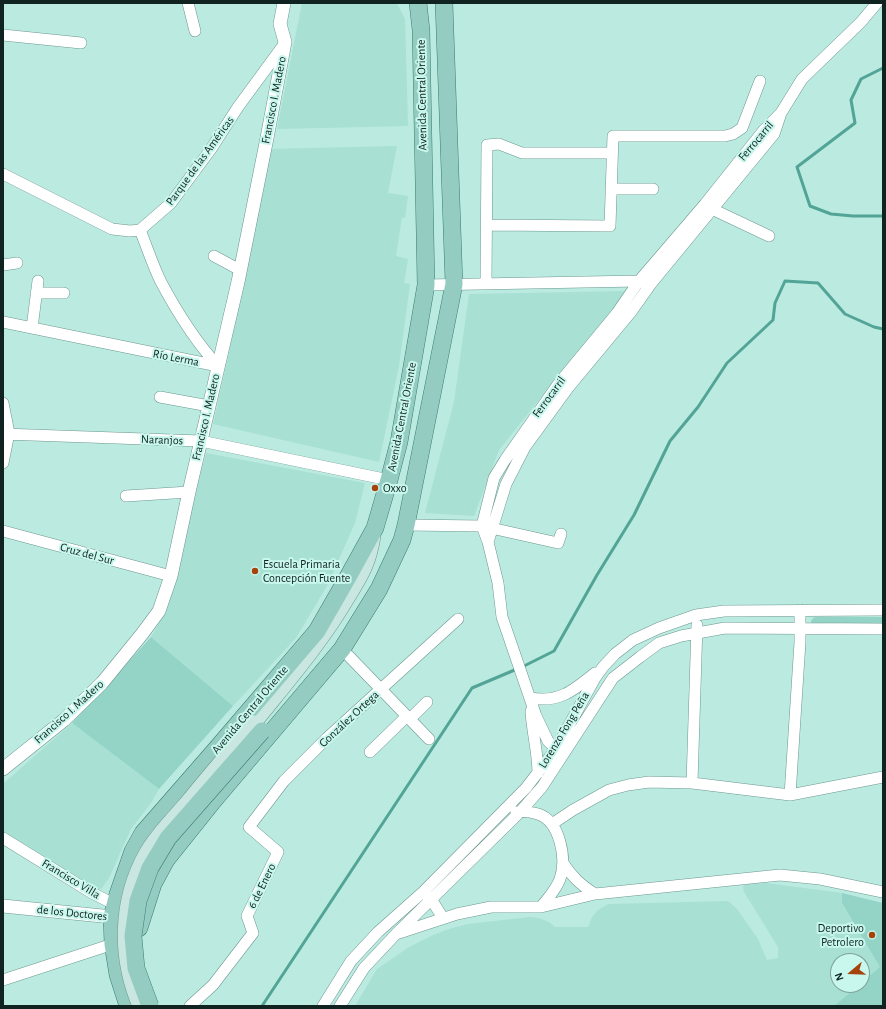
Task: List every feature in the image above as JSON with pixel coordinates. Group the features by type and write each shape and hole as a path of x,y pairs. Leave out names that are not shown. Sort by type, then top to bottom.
{"main road":[{"name":"Avenida Central Oriente","path":"128,1006 118,975 112,944 113,911 126,868 133,851 143,833 317,631 374,528 389,480 399,442 426,285 420,30 418,3"},
{"name":"Avenida Central Oriente","path":"157,1006 146,980 140,948 141,922 153,884 166,860 214,800 342,649 379,589 402,540 454,284 444,3"},
{"path":"150,1006 136,968 133,936 138,901 150,868 168,838 258,727 330,627 365,569 371,552 374,528"},
{"path":"140,1006 134,994 125,957 125,918 133,884 146,854 166,827 258,727 354,629"}],"street":[{"path":"188,3 195,31"},
{"name":"Francisco I. Madero","path":"3,769 64,720 102,683 159,611 171,576 208,406 240,270 285,42 280,24 284,3"},
{"name":"Ferrocarril","path":"488,527 506,484 525,447 568,388 774,134 781,113 802,79 861,22 878,3"},
{"path":"3,35 81,43"},
{"name":"Parque de las Américas","path":"140,230 172,203 285,42"},
{"path":"487,225 610,226 612,136 725,136 733,134 742,128 760,81"},
{"name":"Ferrocarril","path":"560,751 548,741 536,716 502,617 498,583 488,542 488,527 494,478 559,383 617,313 639,281 705,204 764,130 781,113"},
{"path":"486,284 487,144 499,144 522,153 612,153"},
{"path":"3,174 112,229 130,231 140,230"},
{"path":"611,189 653,189"},
{"path":"712,209 769,236"},
{"name":"Río Lerma","path":"140,230 161,281 188,328 203,350 218,366"},
{"path":"214,256 240,270"},
{"path":"3,258 3,265 16,264"},
{"path":"32,328 38,281"},
{"path":"426,285 639,281 650,285"},
{"path":"36,293 64,293"},
{"name":"Río Lerma","path":"3,322 218,366"},
{"path":"160,397 208,406"},
{"path":"3,403 6,433 3,463"},
{"name":"Naranjos","path":"6,433 95,438 201,441 389,480"},
{"path":"126,496 189,492"},
{"path":"406,525 488,527 558,543 561,534"},
{"name":"Cruz del Sur","path":"3,531 171,576"},
{"path":"790,796 800,610"},
{"name":"Lorenzo Fong Peña","path":"323,1006 351,961 378,932 427,896 520,812 542,787 595,678 615,654 633,640 659,628 696,615 724,611 883,610"},
{"path":"692,782 697,632 696,615"},
{"name":"González Ortega","path":"249,827 284,781 327,738 458,619"},
{"name":"Lorenzo Fong Peña","path":"340,1006 364,968 396,934 427,896 538,773 560,751 613,678 640,657 659,644 681,636 725,628 883,629"},
{"path":"342,649 429,739"},
{"path":"528,693 551,700 574,690 603,667"},
{"name":"Ferrocarril","path":"528,693 538,760 538,773"},
{"path":"370,752 408,717 427,702"},
{"path":"552,824 573,810 609,790 649,782 692,782 790,796 883,777"},
{"path":"501,814 520,812 538,814 552,824 560,841 563,863 560,878 555,889 541,907"},
{"name":"6 de Enero","path":"190,1006 213,985 253,933 247,916 278,852 249,827"},
{"name":"Francisco Villa","path":"3,838 92,893 113,911"},
{"path":"563,863 581,886 595,894"},
{"path":"396,934 457,914 491,907 541,907 595,894 780,875 820,879 883,892"},
{"path":"427,896 443,918"},
{"name":"de los Doctores","path":"3,906 113,911 141,922"},
{"path":"3,980 112,944"},
{"path":"351,961 364,968"}],"shaded area":[{"path":"302,3 396,3 405,19 408,126 277,129"},
{"path":"397,146 388,193 408,196 405,218 402,217 396,256 408,259 404,283 410,284 399,366 379,462 213,424 229,353 264,149"},
{"path":"627,291 610,319 539,400 499,450 474,516 425,513 454,402 469,294"},
{"name":"Escuela Primaria Concepción Fuente","path":"206,453 365,483 355,523 327,586 296,638 233,706 151,637 165,613"},
{"path":"816,617 883,617 883,624 812,624 811,621"},
{"path":"151,637 233,706 159,789 72,723"},
{"path":"72,723 159,789 151,803 131,829 109,878 102,888 97,891 90,890 3,831 3,784"},
{"path":"766,883 842,893 842,903 881,967 870,976 870,953 830,953 830,993 849,993 834,1006 355,1006 377,969 409,947 433,935 468,924 530,917 539,918 549,922 555,927 588,927 592,917 598,910 608,904 728,901 737,909 758,939 767,960 778,958 778,947 744,892 743,886 749,884"},
{"name":"Deportivo Petrolero","path":"842,893 883,903 883,1006 834,1006 849,993 870,993 870,975 880,967 842,903"}],"waterway":[{"path":"883,68 861,79 851,100 855,123 797,167 810,206 831,214 883,216"},
{"path":"522,667 554,651 597,575 634,515 670,441 698,407 727,363 773,320 775,303 785,281 818,283 845,314 874,327 883,329"},
{"path":"262,1006 472,688 517,669"}],"place":[{"name":"Oxxo","path":"375,488"},
{"name":"Escuela Primaria Concepción Fuente","path":"255,571"},
{"name":"Deportivo Petrolero","path":"872,935"}]}
